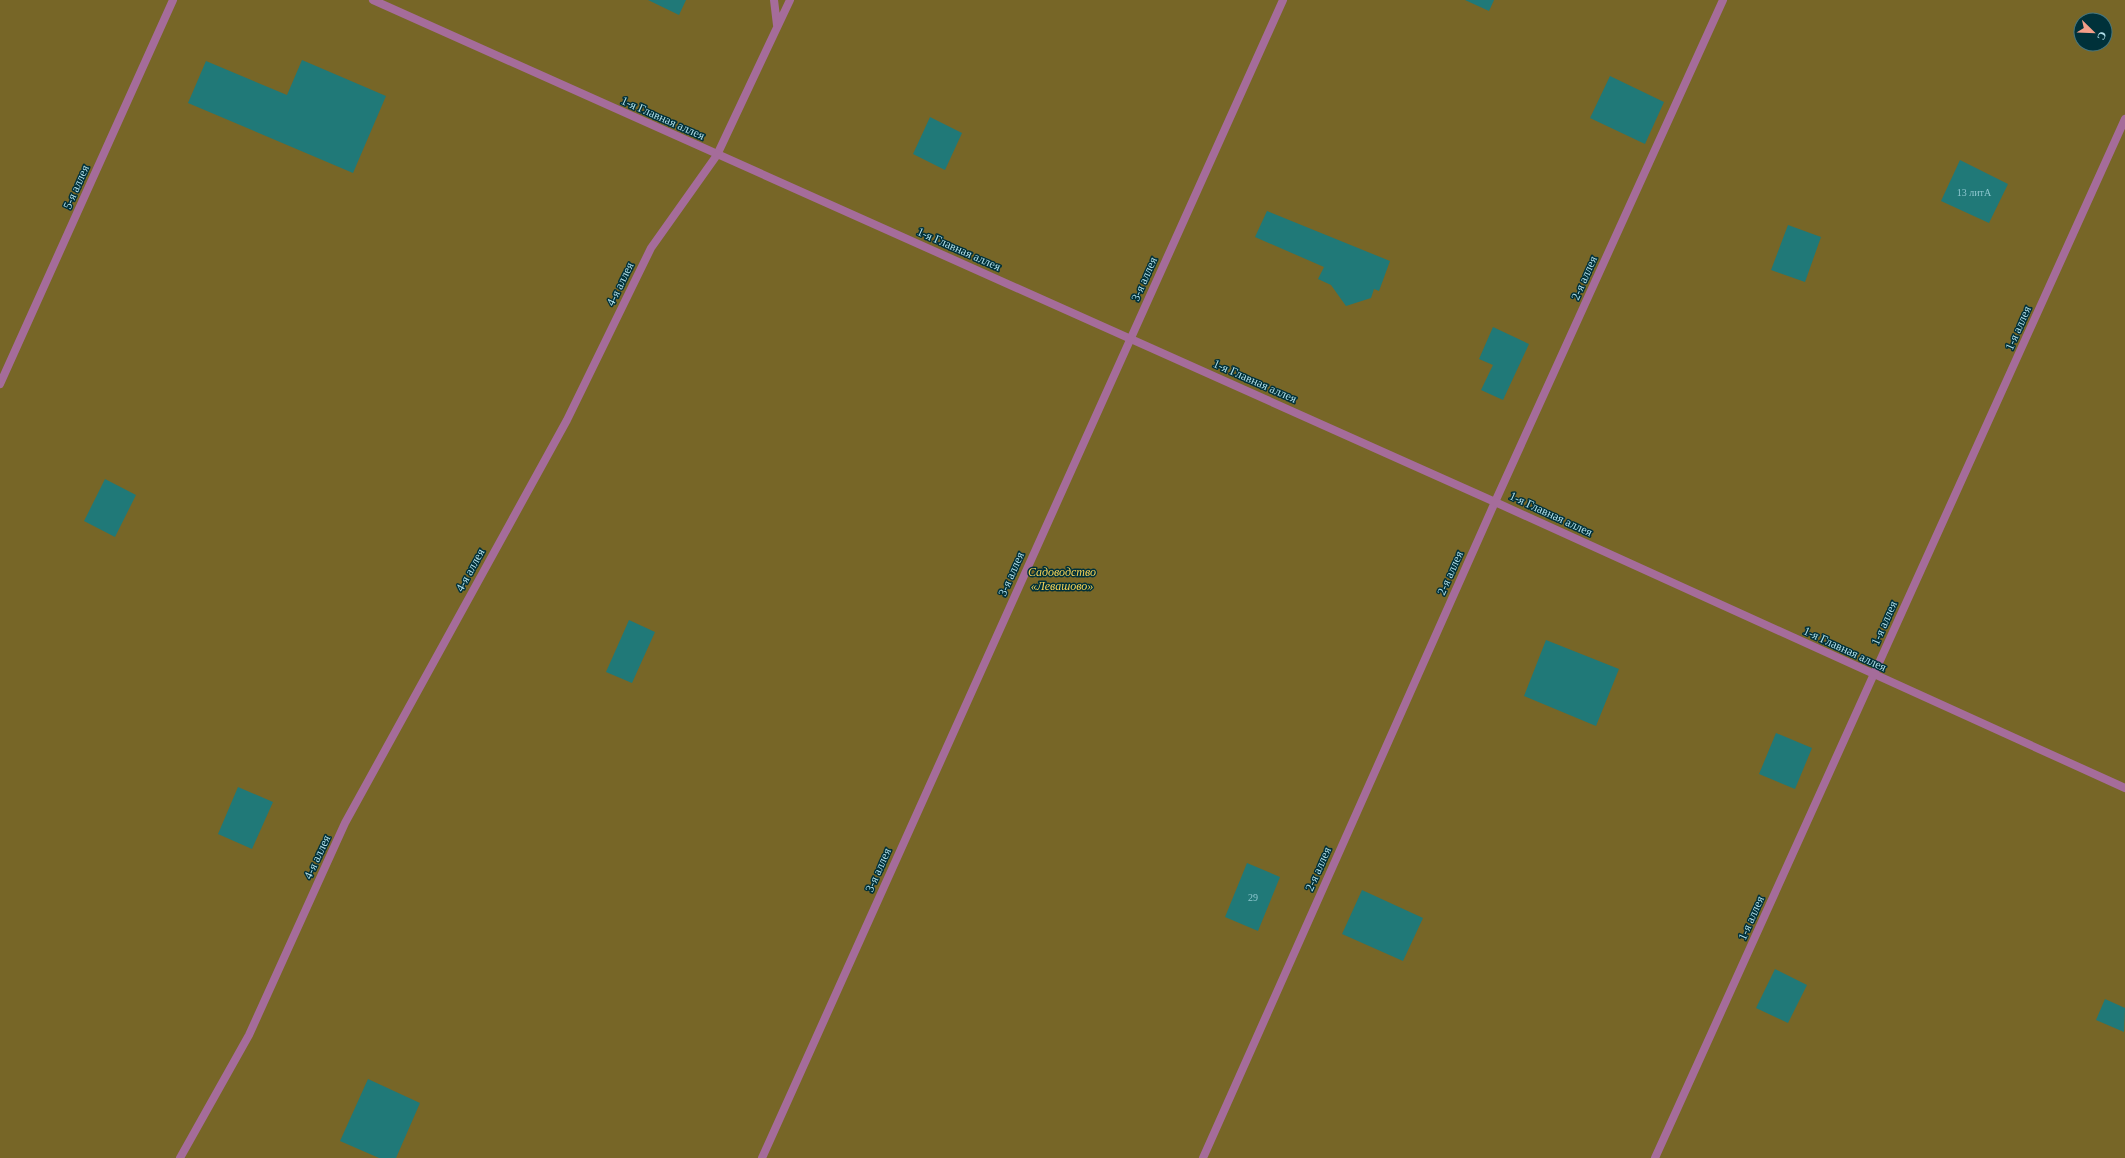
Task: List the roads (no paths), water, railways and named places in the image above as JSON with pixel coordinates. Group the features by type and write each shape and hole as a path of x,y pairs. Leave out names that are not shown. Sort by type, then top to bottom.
{"street":[{"name":"5-я аллея","path":"0,384 173,0"},
{"name":"1-я Главная аллея","path":"373,0 1496,502 1874,676 2125,788"},
{"path":"774,0 778,26"},
{"name":"4-я аллея","path":"180,1158 248,1035 345,823 567,420 651,248 717,155 790,0"},
{"name":"3-я аллея","path":"762,1158 1283,0"},
{"name":"2-я аллея","path":"1203,1158 1496,502 1723,0"},
{"name":"1-я аллея","path":"1655,1158 2125,120"}],"park label":[{"name":"Садоводство «Левашово»","path":"1062,579"}]}
